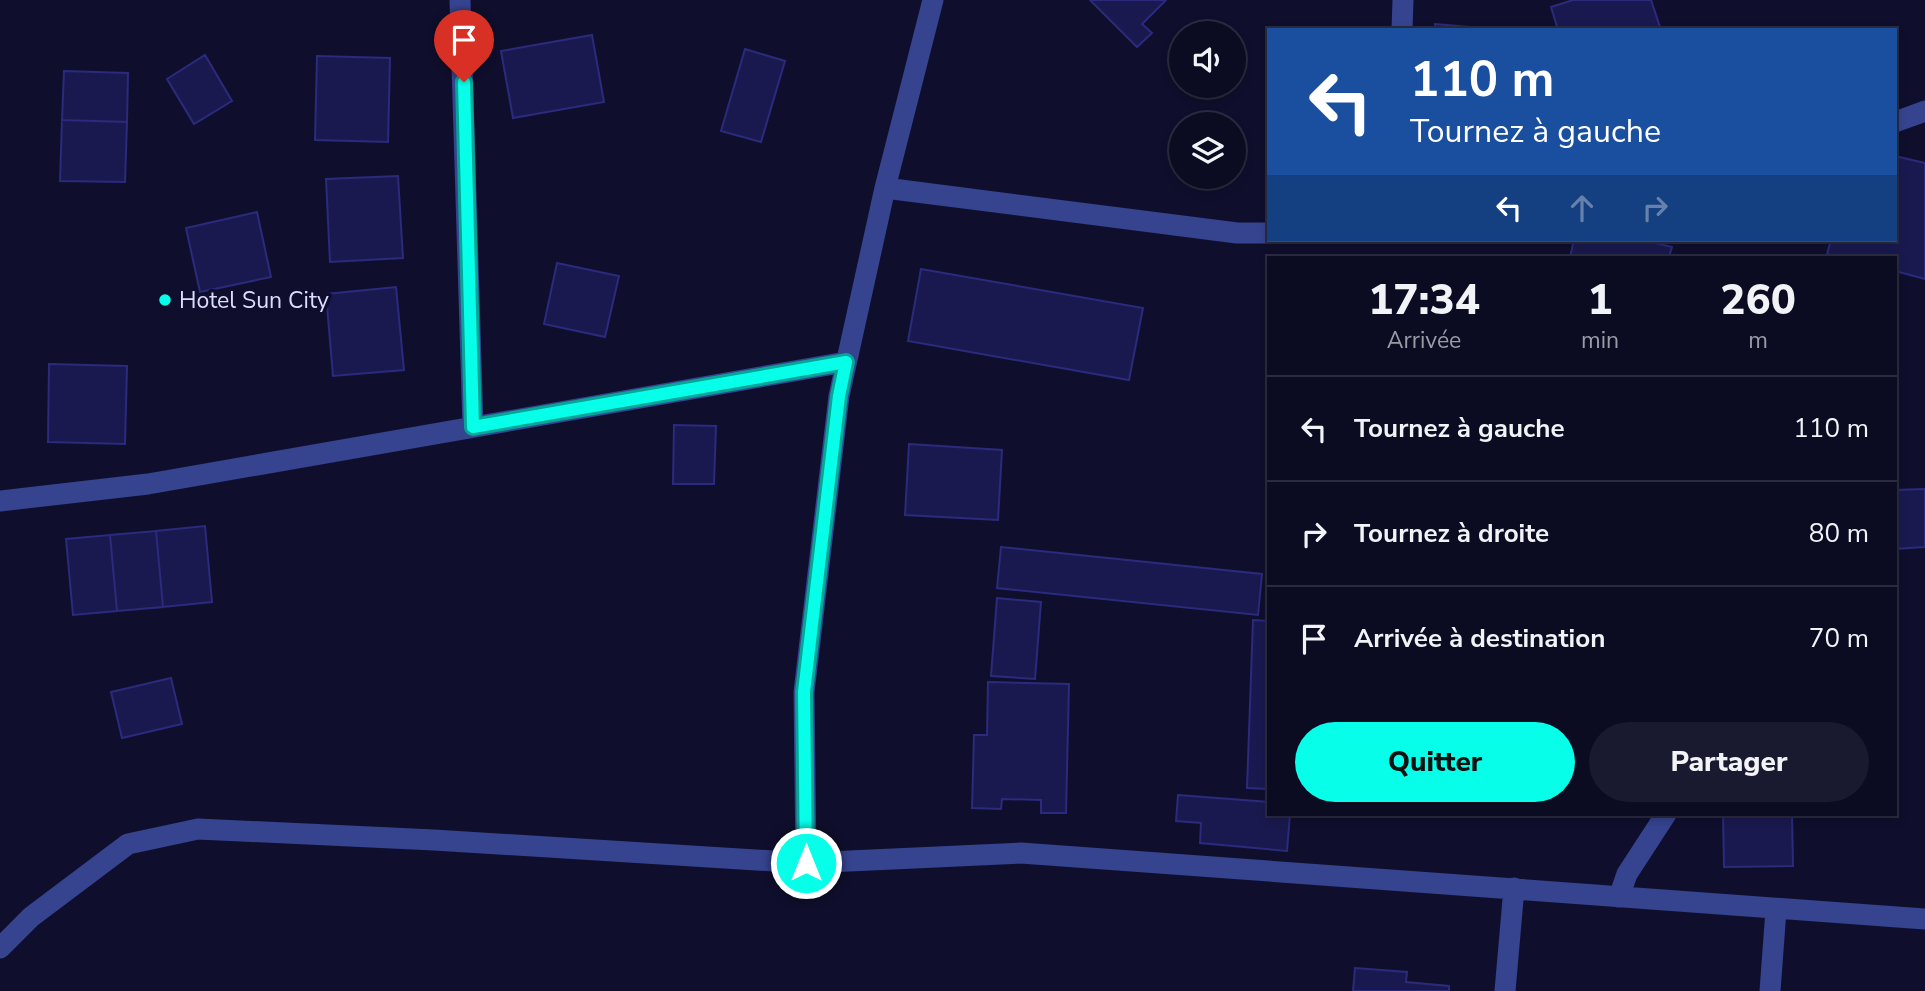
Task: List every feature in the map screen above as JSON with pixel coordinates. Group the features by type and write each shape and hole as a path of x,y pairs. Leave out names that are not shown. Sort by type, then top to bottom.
{"street":[{"path":"460,0 473,427"},
{"path":"806,863 804,692 839,396 885,188 933,0"},
{"path":"1402,28 1403,0"},
{"path":"1897,121 1925,111"},
{"path":"885,188 1237,233 1267,233"},
{"path":"0,501 148,484 846,362"},
{"path":"1619,897 1627,874 1665,816"},
{"path":"0,948 31,916 128,844 198,829 806,863 1021,853 1925,919"},
{"path":"1505,991 1514,888"},
{"path":"1770,991 1776,910"}],"building":[{"path":"1090,0 1166,0 1142,24 1152,33 1137,47"},
{"path":"1573,0 1651,0 1660,28 1557,28 1551,7"},
{"path":"1435,24 1481,28 1435,28"},
{"path":"592,35 604,102 513,118 501,51"},
{"path":"745,49 785,61 761,142 721,131"},
{"path":"205,55 232,101 194,124 167,79"},
{"path":"317,56 390,58 388,142 315,140"},
{"path":"64,71 128,73 127,122 62,120"},
{"path":"62,120 127,122 125,182 60,181"},
{"path":"1897,156 1925,163 1925,279 1897,272 1897,256 1827,254 1830,242 1897,242"},
{"path":"398,176 403,258 330,262 326,179"},
{"path":"257,212 271,277 200,292 186,228"},
{"path":"1574,242 1651,242 1672,247 1669,256 1570,256"},
{"path":"557,263 619,276 605,337 544,324"},
{"path":"921,269 1143,308 1129,380 908,341"},
{"path":"396,287 404,370 333,376 326,294"},
{"path":"49,364 127,366 125,444 48,442"},
{"path":"674,425 716,426 714,484 673,484"},
{"path":"909,444 1002,450 998,520 905,515"},
{"path":"1925,489 1925,547 1897,549 1897,490"},
{"path":"205,526 212,602 163,607 156,531"},
{"path":"156,531 163,607 117,611 110,535"},
{"path":"110,535 117,611 73,615 66,539"},
{"path":"1001,547 1262,574 1258,615 997,588"},
{"path":"997,598 1041,602 1035,679 991,676"},
{"path":"1253,620 1267,621 1267,789 1247,788"},
{"path":"171,678 182,724 122,738 111,692"},
{"path":"988,682 1069,684 1066,813 1041,813 1041,800 1002,799 1001,809 972,808 974,735 987,735"},
{"path":"1178,795 1267,802 1267,816 1290,816 1287,851 1200,843 1201,823 1176,821"},
{"path":"1723,816 1792,816 1793,866 1724,867"},
{"path":"1355,968 1407,972 1406,982 1449,986 1449,991 1353,991"}],"place":[{"name":"Hotel Sun City","path":"165,300"}],"route":[{"path":"464,82 473,427 846,362 839,396 804,692 806,863"}]}
